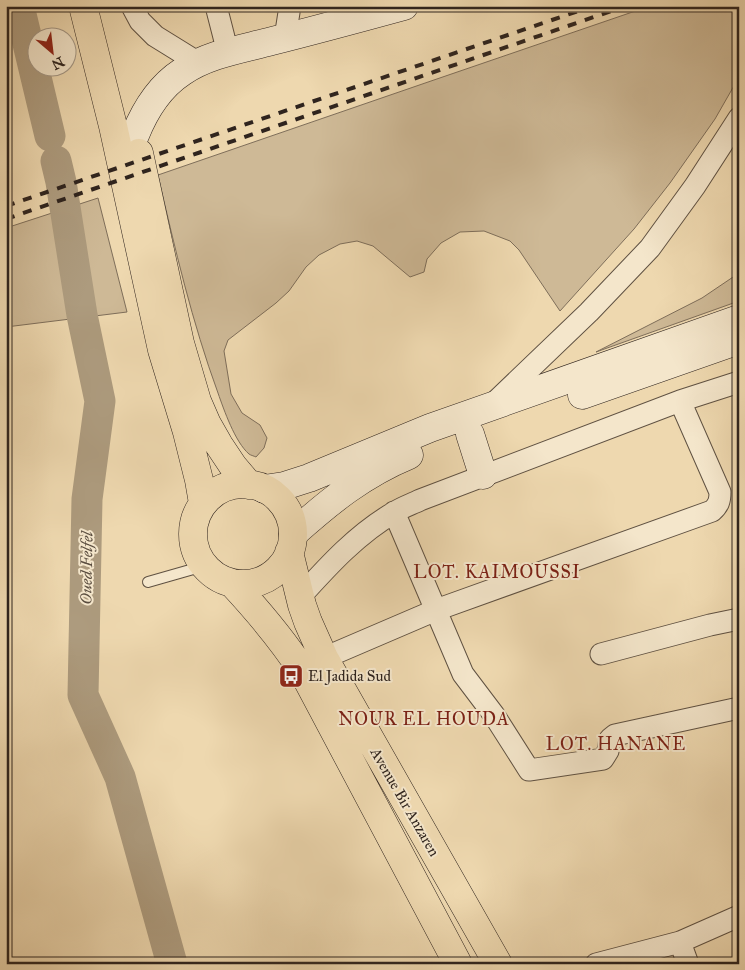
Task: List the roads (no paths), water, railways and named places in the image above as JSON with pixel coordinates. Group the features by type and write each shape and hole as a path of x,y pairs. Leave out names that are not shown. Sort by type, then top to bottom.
{"highway":[{"path":"83,6 114,126 162,350 196,465 203,503"},
{"path":"101,6 135,135 180,343 197,401 207,424 233,466 256,487"},
{"path":"238,484 256,487 274,495 288,512 292,522 291,543 285,561 271,576 252,584 232,583 221,580 204,566 194,546 192,535 197,513 203,503 219,490 238,484"},
{"name":"Avenue Bir Anzaren","path":"291,543 300,597 308,622 324,658 498,964"},
{"name":"Avenue Bir Anzaren","path":"232,583 270,625 302,670 458,964"}],"main road":[{"path":"135,135 142,117 153,100 180,72 197,62 404,6"},
{"path":"256,487 284,486 309,478 430,428 739,319"},
{"path":"291,543 324,506 348,488 367,475 414,452 739,340"},
{"path":"470,434 483,475"}],"street":[{"path":"132,6 140,21 155,36 197,62"},
{"path":"216,6 228,53"},
{"path":"285,38 290,6"},
{"path":"490,407 589,312 650,248 695,186 739,118"},
{"path":"300,597 360,536 394,512 483,475 680,401 739,382"},
{"path":"324,658 436,610 712,511 718,506 720,492 680,401"},
{"path":"394,512 463,674 494,715 529,770 603,760 608,751 610,739 615,735 739,708"},
{"path":"601,654 739,619"},
{"path":"596,964 680,942 739,916"},
{"path":"680,942 688,964"}],"lane":[{"path":"148,582 204,566"}],"waterway":[{"name":"Oued Felfel","path":"19,6 50,136"},
{"name":"Oued Felfel","path":"56,161 82,315 100,401 87,499 83,695 120,777 172,964"}],"railway":[{"path":"6,206 593,6"},
{"path":"6,219 626,6"}],"place":[{"name":"El Jadida Sud","path":"291,676"}],"district":[{"name":"LOT. KAIMOUSSI","path":"497,572"},
{"name":"NOUR EL HOUDA","path":"424,719"},
{"name":"LOT. HANANE","path":"616,744"}]}
